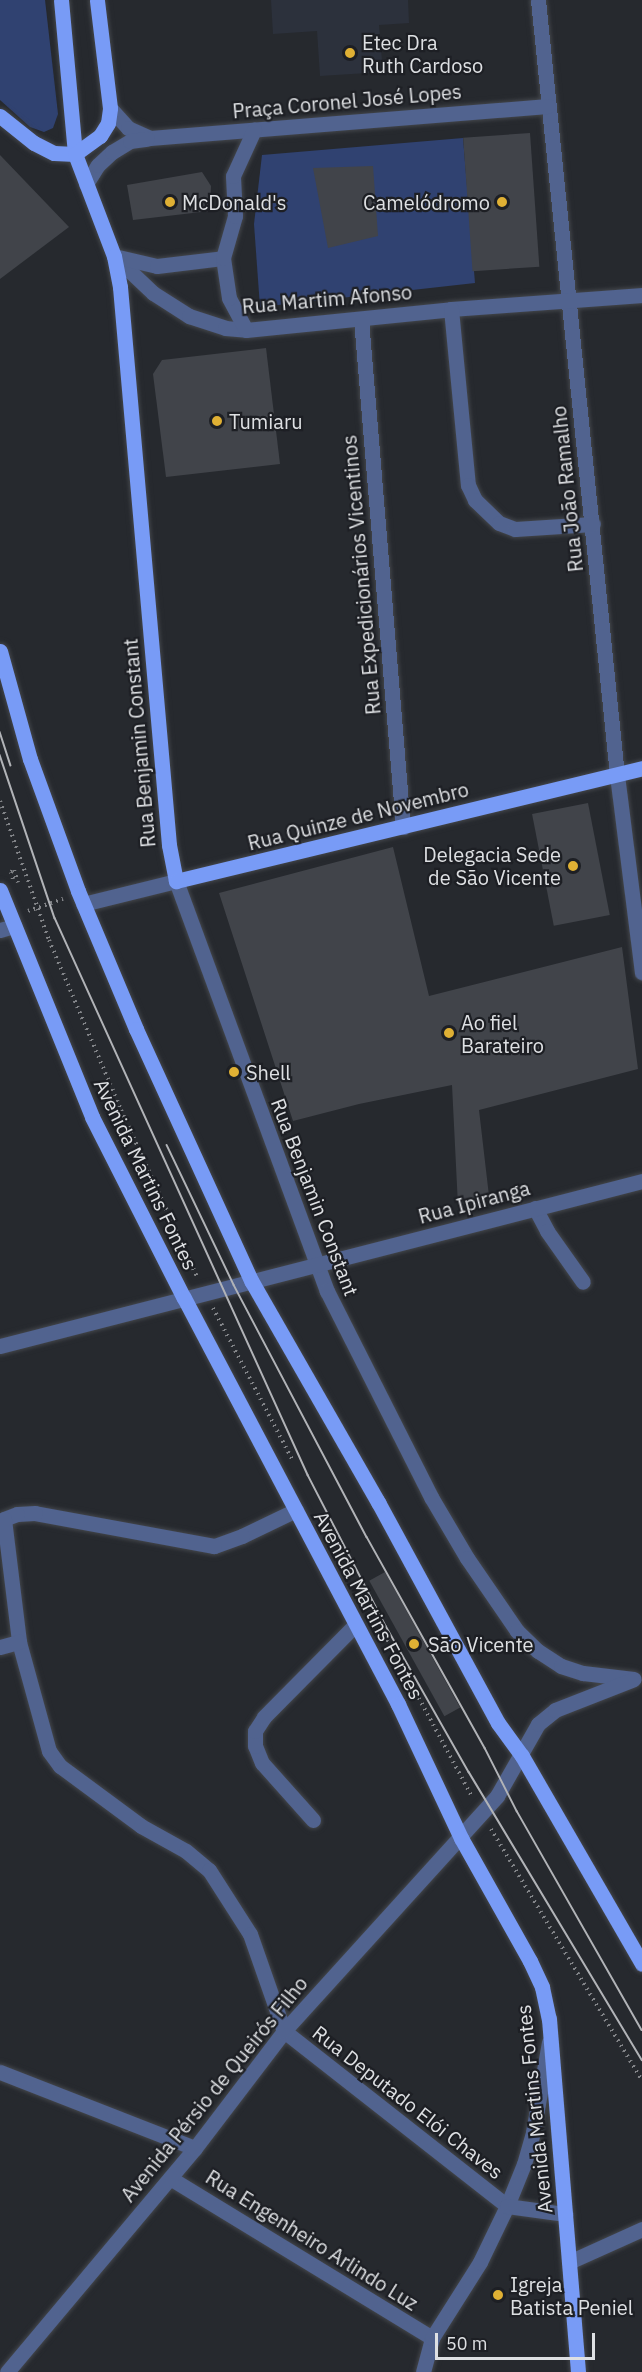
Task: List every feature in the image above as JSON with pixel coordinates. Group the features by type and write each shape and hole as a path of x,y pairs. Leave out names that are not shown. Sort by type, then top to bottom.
{"main road":[{"name":"Rua Martim Afonso","path":"61,0 75,154 114,256"},
{"path":"0,116 34,143 54,153 75,154 100,136 108,123 110,108 97,0"},
{"name":"Rua Benjamin Constant","path":"114,256 120,287 169,845 176,881"},
{"path":"0,651 30,759 83,904 132,1020 252,1282 373,1492 494,1714 522,1756 642,1964"},
{"name":"Rua Quinze de Novembro","path":"176,881 642,768"},
{"name":"Avenida Martins Fontes","path":"0,890 7,928 92,1117 184,1298 398,1704 461,1838 530,1961 542,1987 550,2033 578,2372"}],"street":[{"name":"Rua João Ramalho","path":"538,0 617,775 639,930 642,972"},
{"name":"Praça Coronel José Lopes","path":"86,184 98,165 129,141 548,106"},
{"path":"110,108 128,128 150,138"},
{"path":"246,330 229,298 223,258 235,216 233,176 254,130"},
{"path":"114,256 157,266 223,258"},
{"name":"Rua Martim Afonso","path":"114,256 153,293 189,316 225,328 246,330 451,309 642,295"},
{"path":"451,309 468,485 475,500 499,523 515,529 593,524"},
{"name":"Rua Expedicionários Vicentinos","path":"361,319 404,827"},
{"name":"Rua Quinze de Novembro","path":"83,904 176,881"},
{"name":"Rua Benjamin Constant","path":"176,881 317,1266 343,1325 431,1497 516,1631 538,1651 561,1665 583,1673 638,1677"},
{"name":"Rua Ipiranga","path":"0,1346 642,1181"},
{"path":"535,1208 547,1231 583,1282"},
{"path":"284,2031 250,1934 209,1870 186,1851 141,1826 60,1766 49,1751 19,1642 4,1519 17,1514 35,1513 213,1546 242,1536 296,1510"},
{"path":"314,1820 262,1763 255,1746 255,1731 264,1717 355,1625"},
{"path":"0,1647 19,1642"},
{"name":"Avenida Pérsio de Queirós Filho","path":"7,2372 195,2148 284,2031 461,1838 496,1796 522,1756 538,1724 555,1710 638,1677"},
{"name":"Rua Deputado Elói Chaves","path":"284,2031 507,2206"},
{"path":"423,2372 432,2338 480,2262 524,2164 533,2132 550,2033"},
{"path":"0,2073 195,2148"},
{"name":"Rua Engenheiro Arlindo Luz","path":"170,2178 432,2338"},
{"path":"507,2206 565,2214"},
{"path":"569,2262 642,2229"}],"path":[{"path":"0,801 36,909 121,1110 204,1293 296,1468"},
{"path":"26,906 28,912 67,898"},
{"path":"378,1623 481,1814 642,2080"}],"shaded area":[{"path":"0,0 45,0 58,114 53,128 44,132 30,127 0,100"},
{"name":"Etec Dra Ruth Cardoso","path":"271,0 408,0 409,23 379,25 383,72 320,76 317,31 273,34"},
{"path":"463,138 475,283 260,307 254,224 262,155"}],"building":[{"name":"Camelódromo","path":"530,133 539,267 473,271 463,138"},
{"path":"0,155 69,227 0,279"},
{"path":"373,166 378,236 328,248 313,168"},
{"name":"McDonald's","path":"202,172 211,186 210,211 133,220 127,185"},
{"name":"Tumiaru","path":"266,348 280,464 166,477 153,374 162,360"},
{"name":"Delegacia Sede de São Vicente","path":"588,803 610,915 554,926 532,814"},
{"name":"Ao fiel Barateiro","path":"393,847 429,996 622,947 638,1069 479,1110 489,1196 458,1206 452,1085 359,1104 293,1121 219,893"},
{"name":"São Vicente","path":"385,1572 460,1708 444,1716 369,1581"}],"tram line":[{"path":"0,732 11,765"},
{"path":"0,755 55,918 308,1475 386,1626 469,1772 642,2060"},
{"path":"167,1145 234,1285 367,1537 485,1748 517,1811 642,2030"}],"place":[{"name":"Etec Dra Ruth Cardoso","path":"350,53"},
{"name":"McDonald's","path":"170,202"},
{"name":"Camelódromo","path":"502,202"},
{"name":"Tumiaru","path":"217,421"},
{"name":"Delegacia Sede de São Vicente","path":"573,866"},
{"name":"Ao fiel Barateiro","path":"449,1033"},
{"name":"Shell","path":"234,1072"},
{"name":"São Vicente","path":"414,1644"},
{"name":"Igreja Batista Peniel","path":"498,2295"}]}
